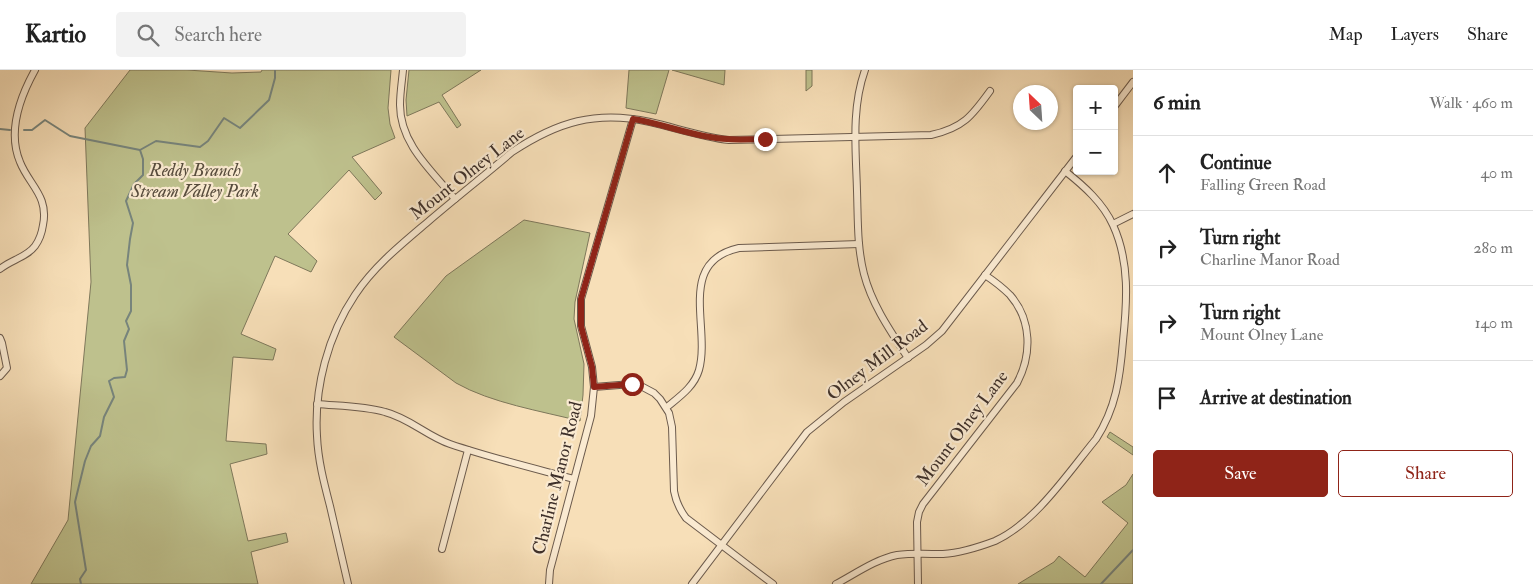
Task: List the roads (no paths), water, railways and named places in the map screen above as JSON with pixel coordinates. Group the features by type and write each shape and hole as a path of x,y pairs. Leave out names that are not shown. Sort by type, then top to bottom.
{"street":[{"path":"0,269 25,255 35,246 42,235 45,216 42,199 19,162 15,140 15,125 19,105 24,88 35,70"},
{"path":"403,70 400,104 405,132 418,155 455,199"},
{"path":"865,70 856,108 858,244 864,274 874,301 887,327 908,358"},
{"path":"1118,102 1133,82"},
{"name":"Mount Olney Lane","path":"348,584 321,471 317,435 317,404 321,378 329,350 341,320 355,295 371,275 394,251 512,152 548,130 568,123 590,118 613,117 650,122 709,137 729,140 931,135 960,125 977,109 990,91"},
{"name":"Charline Manor Road","path":"549,584 550,570 591,416 594,387 592,367 581,326 581,299 633,119"},
{"name":"Olney Mill Road","path":"692,584 808,432 844,402 926,345 942,331 1073,161"},
{"path":"836,584 884,558 899,555 946,554 978,547 1010,532 1034,514 1102,430 1110,414 1119,382 1127,304 1127,277 1122,252 1113,224 1094,196 1065,171"},
{"path":"1113,224 1133,214"},
{"path":"667,408 687,390 698,370 701,352 700,290 704,274 715,257 729,250 739,248 858,244"},
{"name":"Mount Olney Lane","path":"918,584 917,522 922,504 1017,383 1027,358 1026,327 1020,310 1002,287 985,275"},
{"path":"0,338 6,368 0,376"},
{"path":"594,387 632,384 654,393 667,408 672,427 676,500 680,510 686,518 773,584"},
{"path":"317,404 386,412 441,440 468,450 574,479"},
{"path":"442,549 468,450"}],"waterway":[{"path":"24,130 32,130 45,120 70,136 140,150 156,141 200,147 208,141 224,118 240,128 269,100 275,78 275,70"},
{"path":"0,129 10,130"},
{"path":"81,584 80,579 86,570 75,502 85,461 91,446 100,436 104,417 114,397 109,381 114,378 125,377 127,370 124,341 129,329 126,321 131,311 131,285 127,265 133,223 126,201 134,184 143,175 143,159 140,150"},
{"path":"1101,584 1133,550"}],"park label":[{"name":"Reddy Branch Stream Valley Park","path":"195,180"}]}
